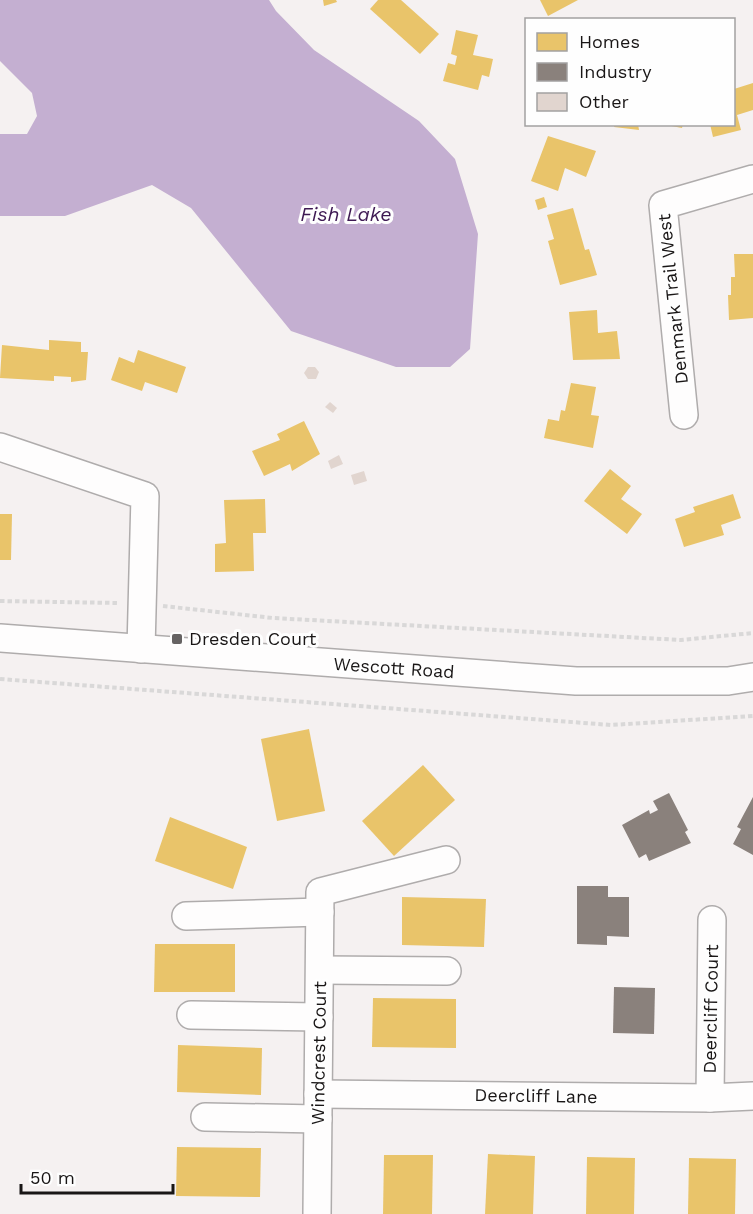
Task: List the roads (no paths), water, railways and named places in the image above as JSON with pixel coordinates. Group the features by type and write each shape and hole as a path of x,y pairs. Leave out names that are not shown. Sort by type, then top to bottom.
{"street":[{"name":"Denmark Trail West","path":"684,415 663,205 753,179"},
{"path":"0,447 145,496 141,649"},
{"name":"Wescott Road","path":"0,638 576,681 728,681 753,677"},
{"path":"186,916 320,902 446,860"},
{"name":"Windcrest Court","path":"317,1214 320,902"},
{"name":"Deercliff Court","path":"710,1098 712,920"},
{"path":"320,970 447,971"},
{"path":"191,1015 319,1017"},
{"name":"Deercliff Lane","path":"205,1117 318,1107 753,1096"}],"water":[{"name":"Fish Lake","path":"0,0 269,0 276,11 314,50 419,121 455,159 478,234 470,349 450,367 396,367 291,331 191,208 152,185 65,216 0,216 0,134 27,134 37,116 32,93 0,61"}],"place":[{"name":"Dresden Court","path":"177,639"}]}
